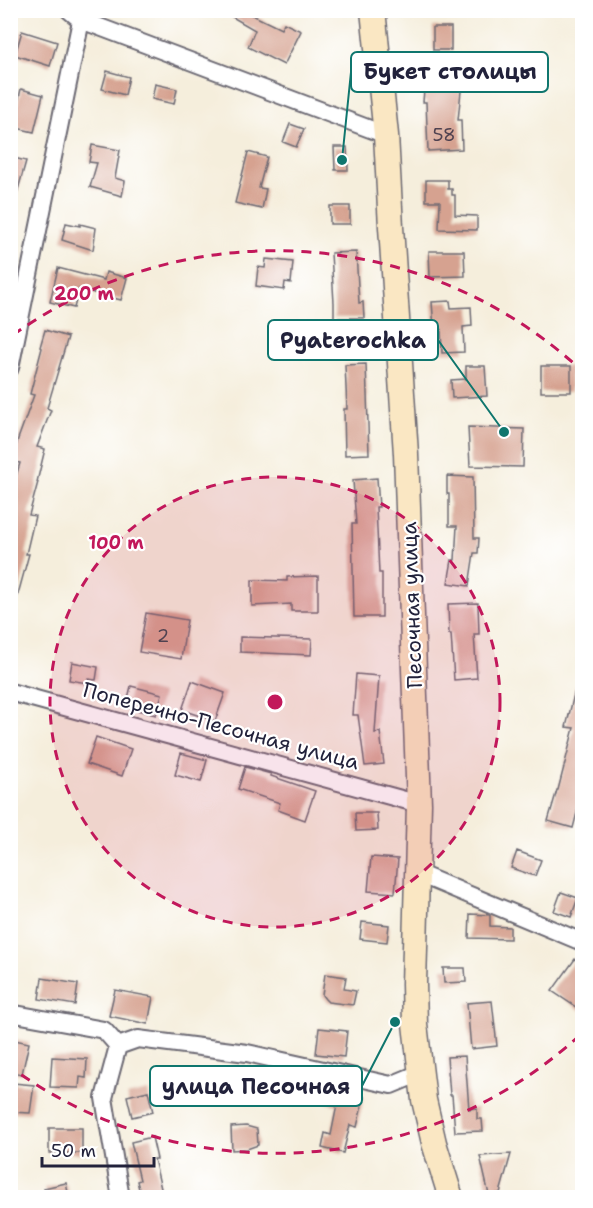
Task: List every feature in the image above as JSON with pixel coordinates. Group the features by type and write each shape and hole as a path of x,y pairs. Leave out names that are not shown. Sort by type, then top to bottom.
{"main road":[{"name":"Песочная улица","path":"373,10 386,135 406,454 419,804 415,1024 424,1100 434,1143 451,1197"}],"street":[{"path":"10,368 75,15 386,135"},
{"name":"Поперечно-Песочная улица","path":"10,692 419,804"},
{"path":"417,873 582,942"},
{"path":"10,1013 104,1030 118,1046"},
{"path":"118,1046 138,1039 247,1053 391,1085 420,1073"},
{"path":"118,1046 104,1098 121,1197"}],"building":[{"path":"242,10 281,29 284,23 301,31 284,65 248,47 255,30 222,11"},
{"path":"433,27 451,27 451,50 433,50"},
{"path":"22,31 57,42 50,66 15,55"},
{"path":"107,71 129,77 125,95 102,89"},
{"path":"425,78 462,81 458,120 461,120 462,149 428,151 426,102 423,102"},
{"path":"155,84 177,89 174,104 152,99"},
{"path":"21,89 43,95 34,132 12,127"},
{"path":"290,124 304,129 296,147 283,142"},
{"path":"92,145 120,150 115,178 125,181 122,196 90,187 97,163 89,162"},
{"path":"334,147 347,147 348,170 335,170"},
{"path":"248,152 267,157 259,188 266,189 262,209 235,203"},
{"path":"10,157 26,161 14,204 10,203"},
{"path":"426,180 448,180 448,189 452,189 452,195 455,195 455,215 477,216 477,230 439,229 440,201 426,201"},
{"path":"330,206 350,206 350,224 330,224"},
{"path":"66,223 96,228 93,250 62,240"},
{"path":"429,251 464,251 465,276 430,277"},
{"path":"356,252 359,303 363,302 364,318 334,318 331,253"},
{"path":"266,259 293,262 291,283 285,282 284,290 256,286 258,267 265,268"},
{"path":"58,268 104,280 106,272 127,278 121,300 79,289 74,308 50,302"},
{"path":"450,301 451,308 471,307 472,326 463,327 464,352 442,353 441,328 434,328 432,302"},
{"path":"45,330 68,337 47,408 51,410 37,447 45,449 29,515 35,516 26,554 29,554 14,609 10,609 10,496 20,463 12,461 34,395 30,394"},
{"path":"366,364 369,454 345,455 344,409 347,409 345,365"},
{"path":"466,366 485,366 487,396 452,398 451,380 466,379"},
{"path":"541,366 571,366 571,392 541,392"},
{"path":"468,427 524,429 523,467 470,466"},
{"path":"447,476 473,477 474,538 479,538 478,553 474,553 469,586 448,583 452,560 455,560 457,526 449,526"},
{"path":"377,478 379,507 376,507 379,573 382,573 382,617 354,617 352,524 356,524 353,480"},
{"path":"318,576 318,611 291,611 291,604 252,606 252,580 287,581 287,577"},
{"path":"478,603 479,634 474,634 477,678 454,680 448,604"},
{"path":"146,613 187,620 181,659 139,652"},
{"path":"240,637 312,639 311,655 240,652"},
{"path":"72,662 98,667 96,680 88,679 87,683 69,680"},
{"path":"356,674 379,676 375,733 380,732 384,764 365,766 358,715 353,715"},
{"path":"578,678 582,679 582,794 573,828 548,821 574,728 566,727"},
{"path":"192,681 225,693 215,721 182,710"},
{"path":"131,686 162,694 156,715 126,707"},
{"path":"96,737 131,749 122,776 87,764"},
{"path":"181,753 207,760 201,782 175,775"},
{"path":"245,767 271,774 271,776 315,791 305,820 278,810 280,803 238,789"},
{"path":"355,813 377,813 378,830 356,831"},
{"path":"517,851 541,860 535,876 511,868"},
{"path":"371,857 398,859 395,893 368,891"},
{"path":"561,892 578,898 571,917 554,911"},
{"path":"470,914 490,915 490,926 510,927 510,939 469,938"},
{"path":"362,922 389,925 387,942 360,939"},
{"path":"575,959 582,964 582,1011 552,991"},
{"path":"443,968 465,968 466,982 444,983"},
{"path":"325,974 346,977 344,989 356,991 353,1005 328,1002 325,999 322,995"},
{"path":"42,978 78,984 75,1005 39,999"},
{"path":"115,990 153,997 148,1024 109,1016"},
{"path":"492,1001 497,1046 471,1049 467,1003"},
{"path":"319,1028 347,1031 344,1057 316,1054"},
{"path":"10,1039 29,1043 22,1074 10,1072"},
{"path":"465,1056 469,1109 477,1108 477,1119 482,1119 483,1131 455,1132 447,1057"},
{"path":"52,1057 87,1059 86,1078 80,1077 79,1088 50,1087"},
{"path":"13,1083 34,1085 30,1113 10,1112"},
{"path":"329,1086 361,1092 361,1097 364,1097 357,1127 350,1125 343,1153 322,1148 325,1133 331,1135 337,1105 325,1102"},
{"path":"148,1091 153,1112 132,1117 127,1096"},
{"path":"246,1126 257,1129 258,1145 247,1149 232,1150 231,1127"},
{"path":"49,1128 82,1128 82,1153 49,1153"},
{"path":"152,1137 157,1159 154,1159 163,1197 141,1197 137,1181 140,1180 131,1142"},
{"path":"511,1154 500,1193 489,1195 480,1156"},
{"path":"66,1183 69,1197 47,1197 44,1188"}],"place":[{"name":"Букет столицы","path":"342,160"},
{"name":"Pyaterochka","path":"504,432"},
{"name":"улица Песочная","path":"395,1022"}]}
